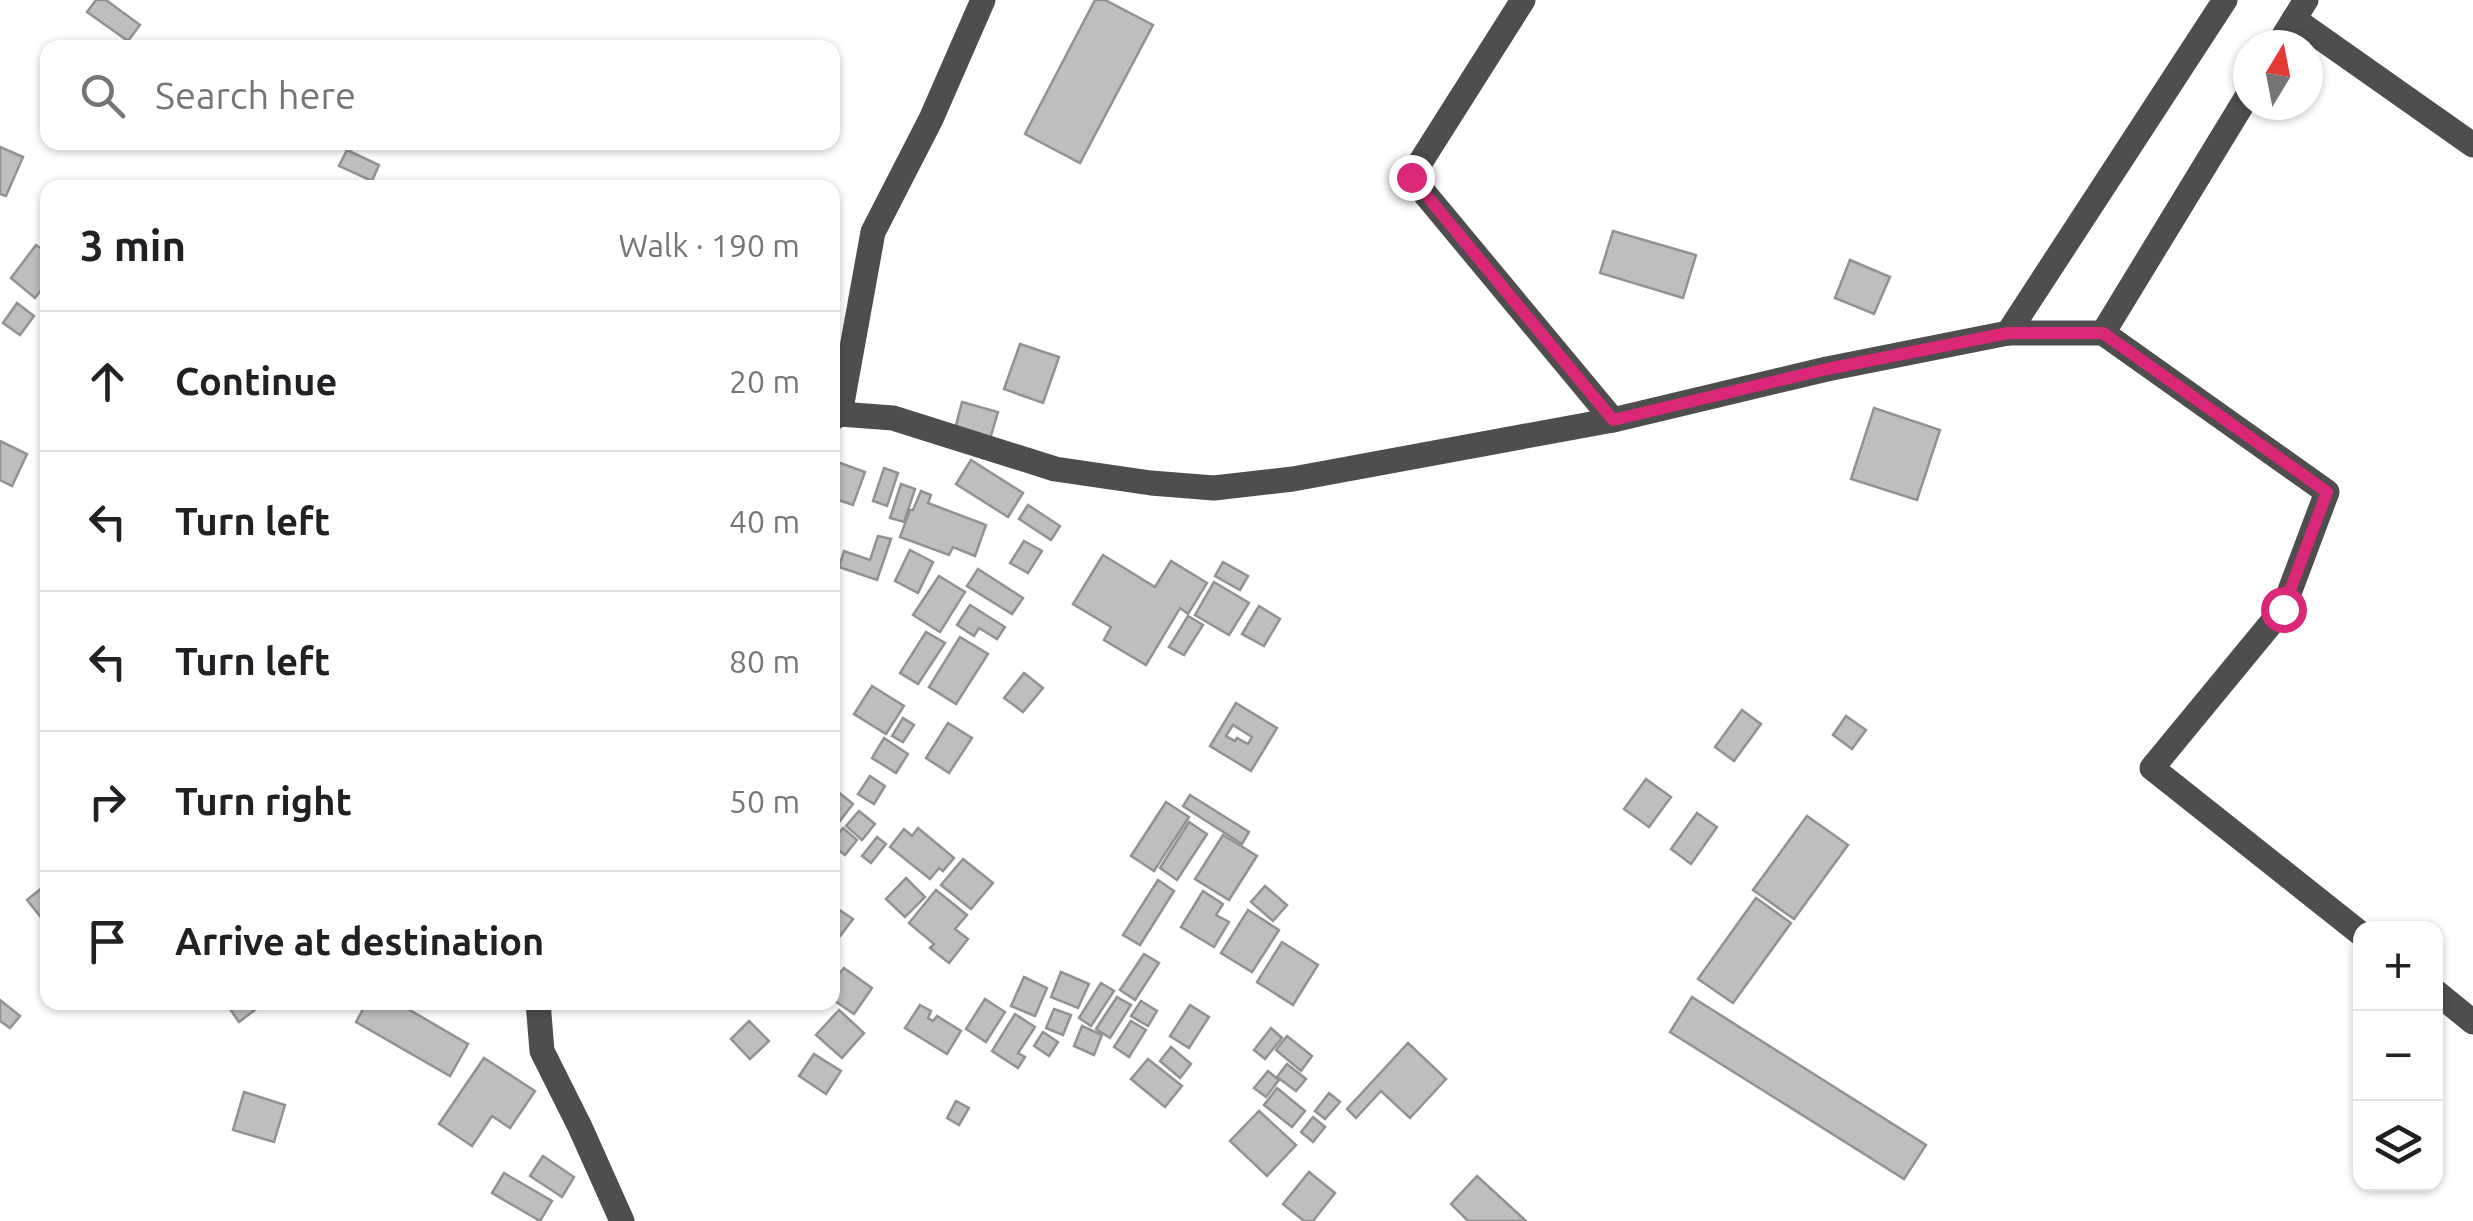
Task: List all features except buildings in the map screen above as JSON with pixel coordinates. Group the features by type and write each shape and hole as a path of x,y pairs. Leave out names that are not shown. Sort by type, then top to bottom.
{"street":[{"path":"840,397 873,232 931,119 983,0"},
{"path":"1523,0 1411,177 1613,420"},
{"path":"2008,333 2225,0"},
{"path":"2300,10 2473,146"},
{"path":"2103,333 2233,119"},
{"path":"840,417 893,418 1056,469 1214,488 1293,478 1613,420 1827,369 2008,333 2103,333 2327,492 2283,609 2152,768 2353,927"},
{"path":"2443,998 2473,1022"},
{"path":"539,1010 542,1051 622,1221"}],"route":[{"path":"1411,177 1613,420 1827,369 2008,333 2103,333 2327,492 2283,609"}]}
